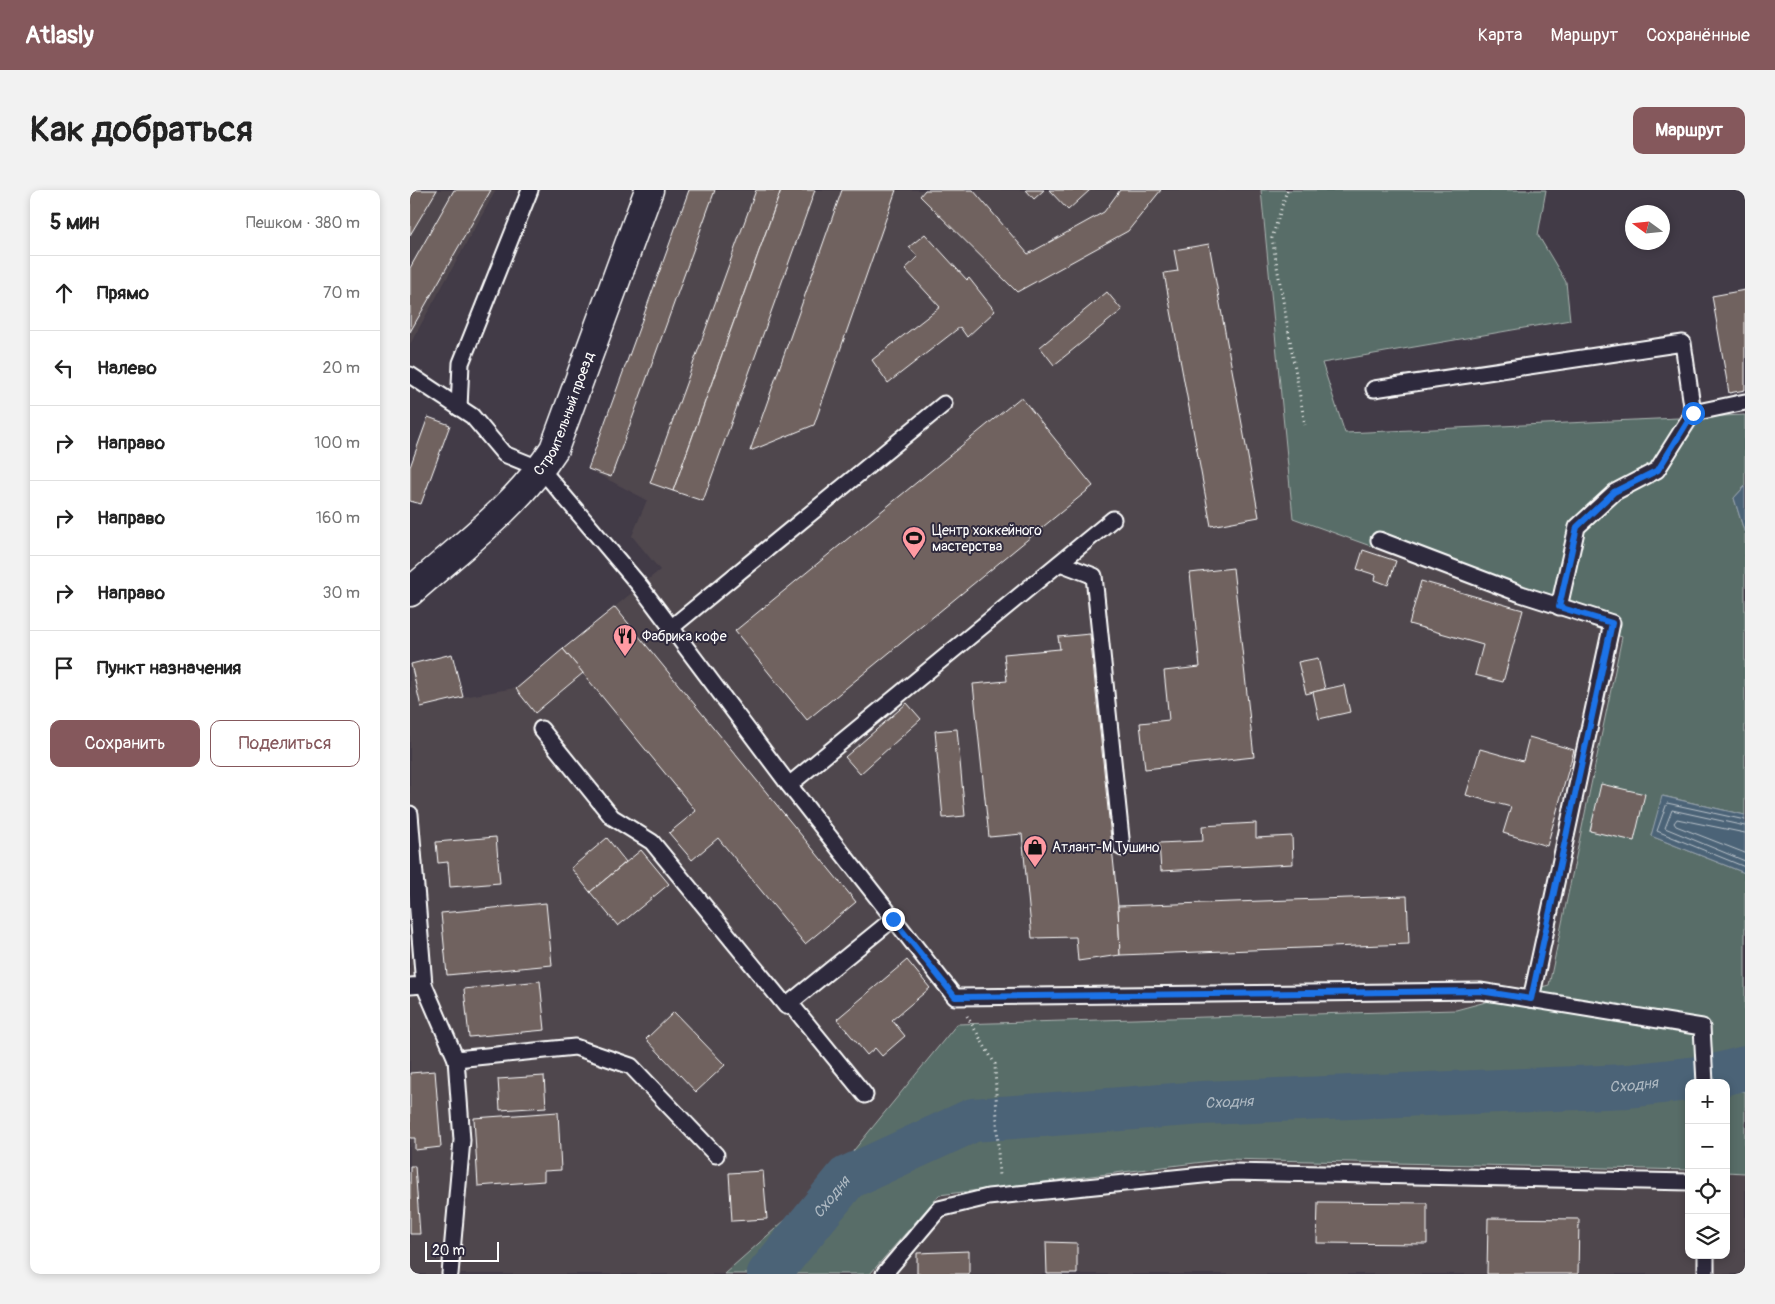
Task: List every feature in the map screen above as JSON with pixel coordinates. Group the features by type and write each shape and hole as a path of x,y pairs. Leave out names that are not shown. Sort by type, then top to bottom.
{"street":[{"name":"Строительный проезд","path":"410,592 504,507 541,470 554,448 564,424 649,190"}],"lane":[{"path":"459,408 460,364 530,190"},
{"path":"1374,389 1683,343 1693,413 1658,470 1614,492 1577,527 1559,607"},
{"path":"410,375 472,416 504,454 541,470 640,586 789,785 955,997 1480,991 1702,1027 1705,1079"},
{"path":"1693,413 1745,402"},
{"path":"672,627 944,404"},
{"path":"789,785 1113,519"},
{"path":"1379,540 1520,594 1612,623 1531,999"},
{"path":"1060,562 1094,576 1122,848"},
{"path":"541,730 612,817 652,842 786,1006 893,919"},
{"path":"410,814 417,986 456,1059 462,1140 450,1274"},
{"path":"790,1003 865,1096"},
{"path":"456,1059 575,1047 632,1066 716,1155"},
{"path":"884,1274 939,1209 988,1197 1232,1172 1685,1182"},
{"path":"1706,1259 1706,1274"}],"path":[{"path":"1287,190 1272,238 1305,425"},
{"path":"980,1035 995,1064 998,1171"}],"shaded area":[{"path":"410,190 496,190 410,344"},
{"path":"689,190 1261,190 1293,518 1623,636 1549,985 1456,1010 957,1024 827,1183 724,1274 410,1274 410,664 452,654 463,697 515,688 660,570 632,536 647,500 588,469"},
{"path":"1227,1159 1685,1170 1685,1259 1730,1259 1730,1172 1745,1173 1745,1274 870,1274 938,1195"}],"green space":[{"path":"1261,190 1546,190 1538,235 1566,282 1570,320 1322,363 1345,433 1745,415 1745,486 1734,498 1745,534 1745,815 1663,796 1651,836 1745,873 1745,1051 1730,1053 1738,1091 1745,1091 1745,1173 1730,1172 1730,1079 1685,1079 1685,1170 1227,1159 939,1195 870,1274 724,1274 827,1183 957,1024 1456,1010 1549,985 1622,637 1293,518"}],"water":[{"path":"1745,486 1745,534 1734,498"},
{"path":"1662,796 1745,815 1745,873 1651,836"},
{"path":"1745,1051 1745,1091 1738,1091 1730,1053"}],"building":[{"path":"410,190 437,190 410,235"},
{"path":"454,190 491,190 410,332 410,268"},
{"path":"689,190 715,190 611,477 588,469"},
{"path":"756,190 781,190 673,491 650,483"},
{"path":"781,190 815,190 703,501 673,491"},
{"path":"842,190 896,190 814,425 750,451"},
{"path":"925,190 973,190 1028,254 1104,212 1120,190 1161,190 1128,231 1017,292 920,196"},
{"path":"1026,190 1044,190 1034,199"},
{"path":"1049,190 1090,190 1068,210"},
{"path":"925,234 967,280 969,278 995,311 967,337 960,327 888,383 872,360 940,307 905,269 918,257 909,247"},
{"path":"1209,244 1259,517 1211,526 1164,273 1178,271 1174,250"},
{"path":"1745,290 1745,390 1729,393 1712,296"},
{"path":"1107,292 1122,310 1054,365 1040,347"},
{"name":"Центр хоккейного мастерства","path":"1021,397 1093,486 807,720 735,631"},
{"path":"428,417 450,425 421,504 410,501 410,467"},
{"path":"1363,550 1396,561 1388,585 1375,580 1376,575 1357,569"},
{"path":"1233,568 1254,757 1145,769 1140,723 1169,720 1164,671 1200,667 1190,573"},
{"path":"1421,581 1523,610 1503,682 1475,675 1483,645 1409,624"},
{"path":"615,607 856,902 805,944 718,838 692,860 669,833 696,811 563,649"},
{"path":"1090,634 1118,906 1120,955 1078,961 1076,937 1032,938 1022,834 989,837 973,684 1007,681 1004,654 1060,649 1058,637"},
{"path":"563,649 583,673 535,713 516,689"},
{"path":"452,654 463,697 421,707 411,664"},
{"path":"1318,658 1325,689 1306,694 1298,662"},
{"path":"1344,685 1350,712 1319,719 1313,692"},
{"path":"907,703 921,719 860,774 845,757"},
{"path":"957,729 965,816 943,818 935,731"},
{"path":"1529,737 1574,750 1547,846 1503,833 1511,807 1466,795 1480,749 1523,761"},
{"path":"1601,784 1645,794 1634,841 1590,831"},
{"path":"1256,823 1256,838 1292,836 1293,864 1161,871 1159,843 1203,841 1202,826"},
{"path":"496,837 500,883 450,887 448,862 438,863 436,842"},
{"path":"607,838 626,862 590,892 571,868"},
{"path":"641,850 669,884 618,926 590,892"},
{"path":"1407,896 1409,944 1120,955 1118,906"},
{"path":"546,903 552,965 447,975 441,913"},
{"path":"907,960 930,988 892,1020 905,1036 882,1056 875,1048 867,1055 837,1019"},
{"path":"540,981 545,1030 469,1037 464,989"},
{"path":"674,1012 725,1065 696,1092 646,1039"},
{"path":"435,1071 441,1147 415,1150 415,1138 410,1138 410,1073"},
{"path":"544,1076 546,1107 500,1110 498,1079"},
{"path":"558,1112 561,1170 544,1171 544,1181 478,1186 474,1118"},
{"path":"410,1166 415,1166 420,1234 410,1234"},
{"path":"763,1171 767,1219 732,1221 729,1173"},
{"path":"1318,1202 1427,1203 1427,1244 1317,1243"},
{"path":"1488,1218 1579,1219 1578,1274 1487,1274"},
{"path":"1046,1242 1077,1243 1077,1274 1047,1274"},
{"path":"969,1251 969,1274 917,1274 917,1253"}],"waterway":[{"name":"Сходня","path":"769,1274 847,1178 973,1120 1202,1103 1628,1086 1714,1076 1745,1068"}],"place":[{"name":"Центр хоккейного мастерства","path":"914,559"},
{"name":"Фабрика кофе","path":"625,657"},
{"name":"Атлант-М Тушино","path":"1035,868"}],"route":[{"path":"893,919 955,997 1480,991 1531,999 1537,979 1612,623 1559,607 1577,527 1614,492 1658,470 1693,413"}]}
